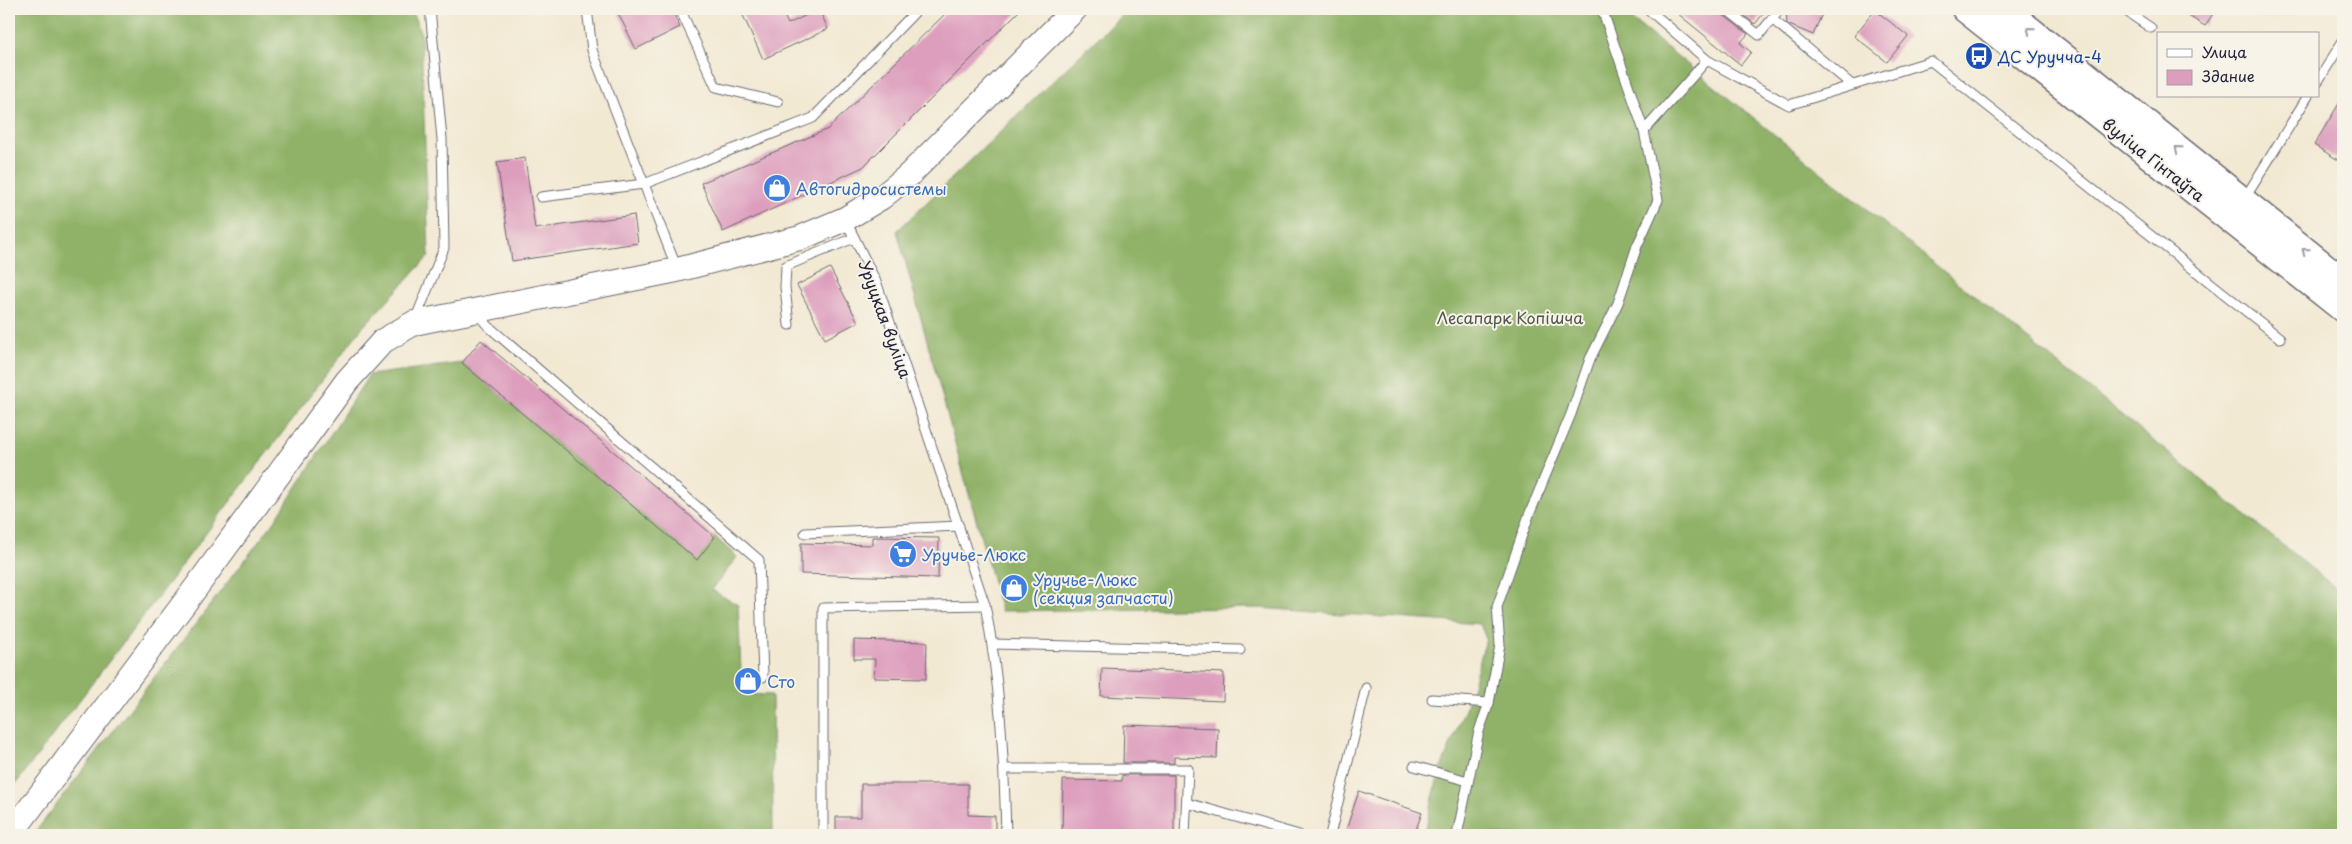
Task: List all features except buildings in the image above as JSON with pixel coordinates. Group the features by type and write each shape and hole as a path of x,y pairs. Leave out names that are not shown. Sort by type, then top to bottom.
{"main road":[{"name":"вуліца Гінтаўта","path":"1965,9 2237,210 2343,281"},
{"name":"вуліца Гінтаўта","path":"2004,9 2237,210 2343,309"}],"street":[{"path":"10,835 347,381 383,341 414,323 678,270 800,238 849,228 908,176 1075,9"}],"lane":[{"path":"414,323 424,303 444,248 442,139 430,9"},
{"path":"587,9 592,50 678,270"},
{"path":"680,9 716,87 778,102"},
{"path":"541,197 644,184 813,118 918,9"},
{"path":"1457,835 1479,731 1489,703 1500,644 1497,607 1529,515 1571,414 1590,359 1618,303 1637,246 1658,200 1644,131 1602,9"},
{"path":"1648,9 1707,60 1789,105 1931,62 2280,338"},
{"path":"1726,9 1760,35 1780,9"},
{"path":"2124,9 2151,28"},
{"path":"1772,19 1852,85"},
{"path":"2320,78 2343,41"},
{"path":"1644,131 1707,60"},
{"path":"2237,210 2307,98"},
{"path":"789,325 785,287 786,266 849,228"},
{"name":"Уруцкая вуліца","path":"849,228 877,284 985,604 993,644 1004,769 1006,835"},
{"path":"476,311 488,326 759,560 763,676"},
{"path":"805,533 958,526"},
{"path":"823,835 823,608 985,604"},
{"path":"993,644 1240,650"},
{"path":"1330,835 1366,688"},
{"path":"1432,699 1489,703"},
{"path":"1414,766 1468,781"},
{"path":"1004,769 1188,769 1186,835"},
{"path":"1187,803 1299,835"}],"green space":[{"path":"9,9 411,9 421,34 429,256 361,329 9,793"},
{"name":"Лесапарк Копішча","path":"1128,9 1619,9 2343,594 2343,835 1424,835 1439,773 1468,702 1486,639 1480,624 1260,608 1001,611 897,231"},
{"path":"462,363 696,559 715,537 737,557 712,590 738,605 742,694 772,695 773,835 33,835 274,522 369,375"}],"place":[{"name":"ДС Уручча-4","path":"1979,56"},
{"name":"Автогидросистемы","path":"777,188"},
{"name":"Уручье-Люкс","path":"903,554"},
{"name":"Уручье-Люкс (секция запчасти)","path":"1014,588"},
{"name":"Сто","path":"748,681"}]}
